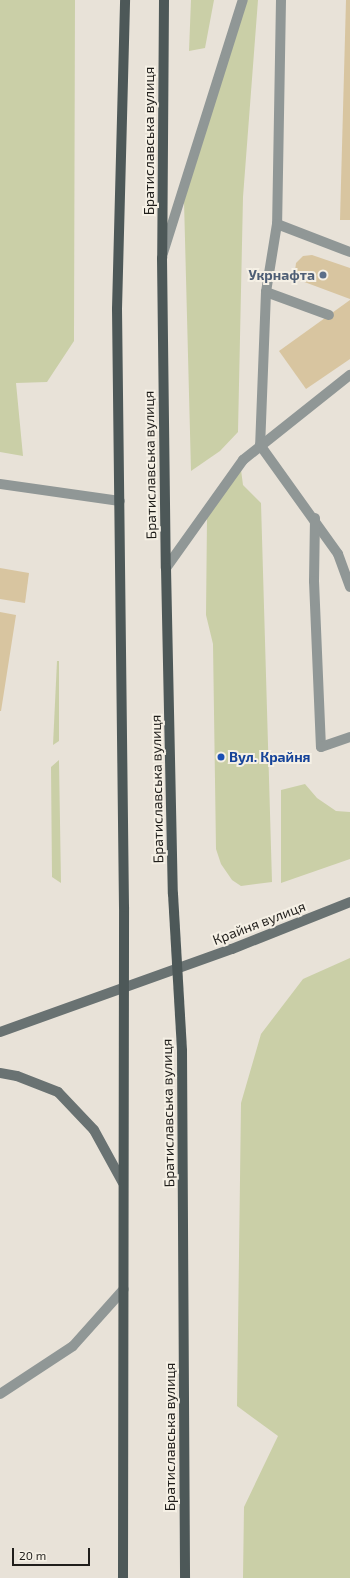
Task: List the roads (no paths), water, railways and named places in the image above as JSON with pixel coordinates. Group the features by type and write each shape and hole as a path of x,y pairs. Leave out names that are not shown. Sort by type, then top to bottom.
{"main road":[{"name":"Братиславська вулиця","path":"123,1578 124,987 117,309 125,0"},
{"name":"Братиславська вулиця","path":"164,0 162,258 166,568 173,894 182,1059 185,1578"}],"street":[{"path":"162,258 243,0"},
{"path":"281,0 277,224 266,292 260,445 285,484 315,518 338,554 350,587"},
{"path":"277,224 350,252"},
{"path":"266,292 329,315"},
{"path":"166,568 243,460 350,375"},
{"path":"0,484 120,501"},
{"path":"315,518 314,581 321,747 350,737"},
{"name":"Крайня вулиця","path":"0,1032 350,902"},
{"path":"0,1073 17,1076 58,1092 94,1130 123,1184"},
{"path":"0,1394 73,1346 124,1288"}],"place":[{"name":"Укрнафта","path":"323,275"},
{"name":"Вул. Крайня","path":"221,757"}]}
